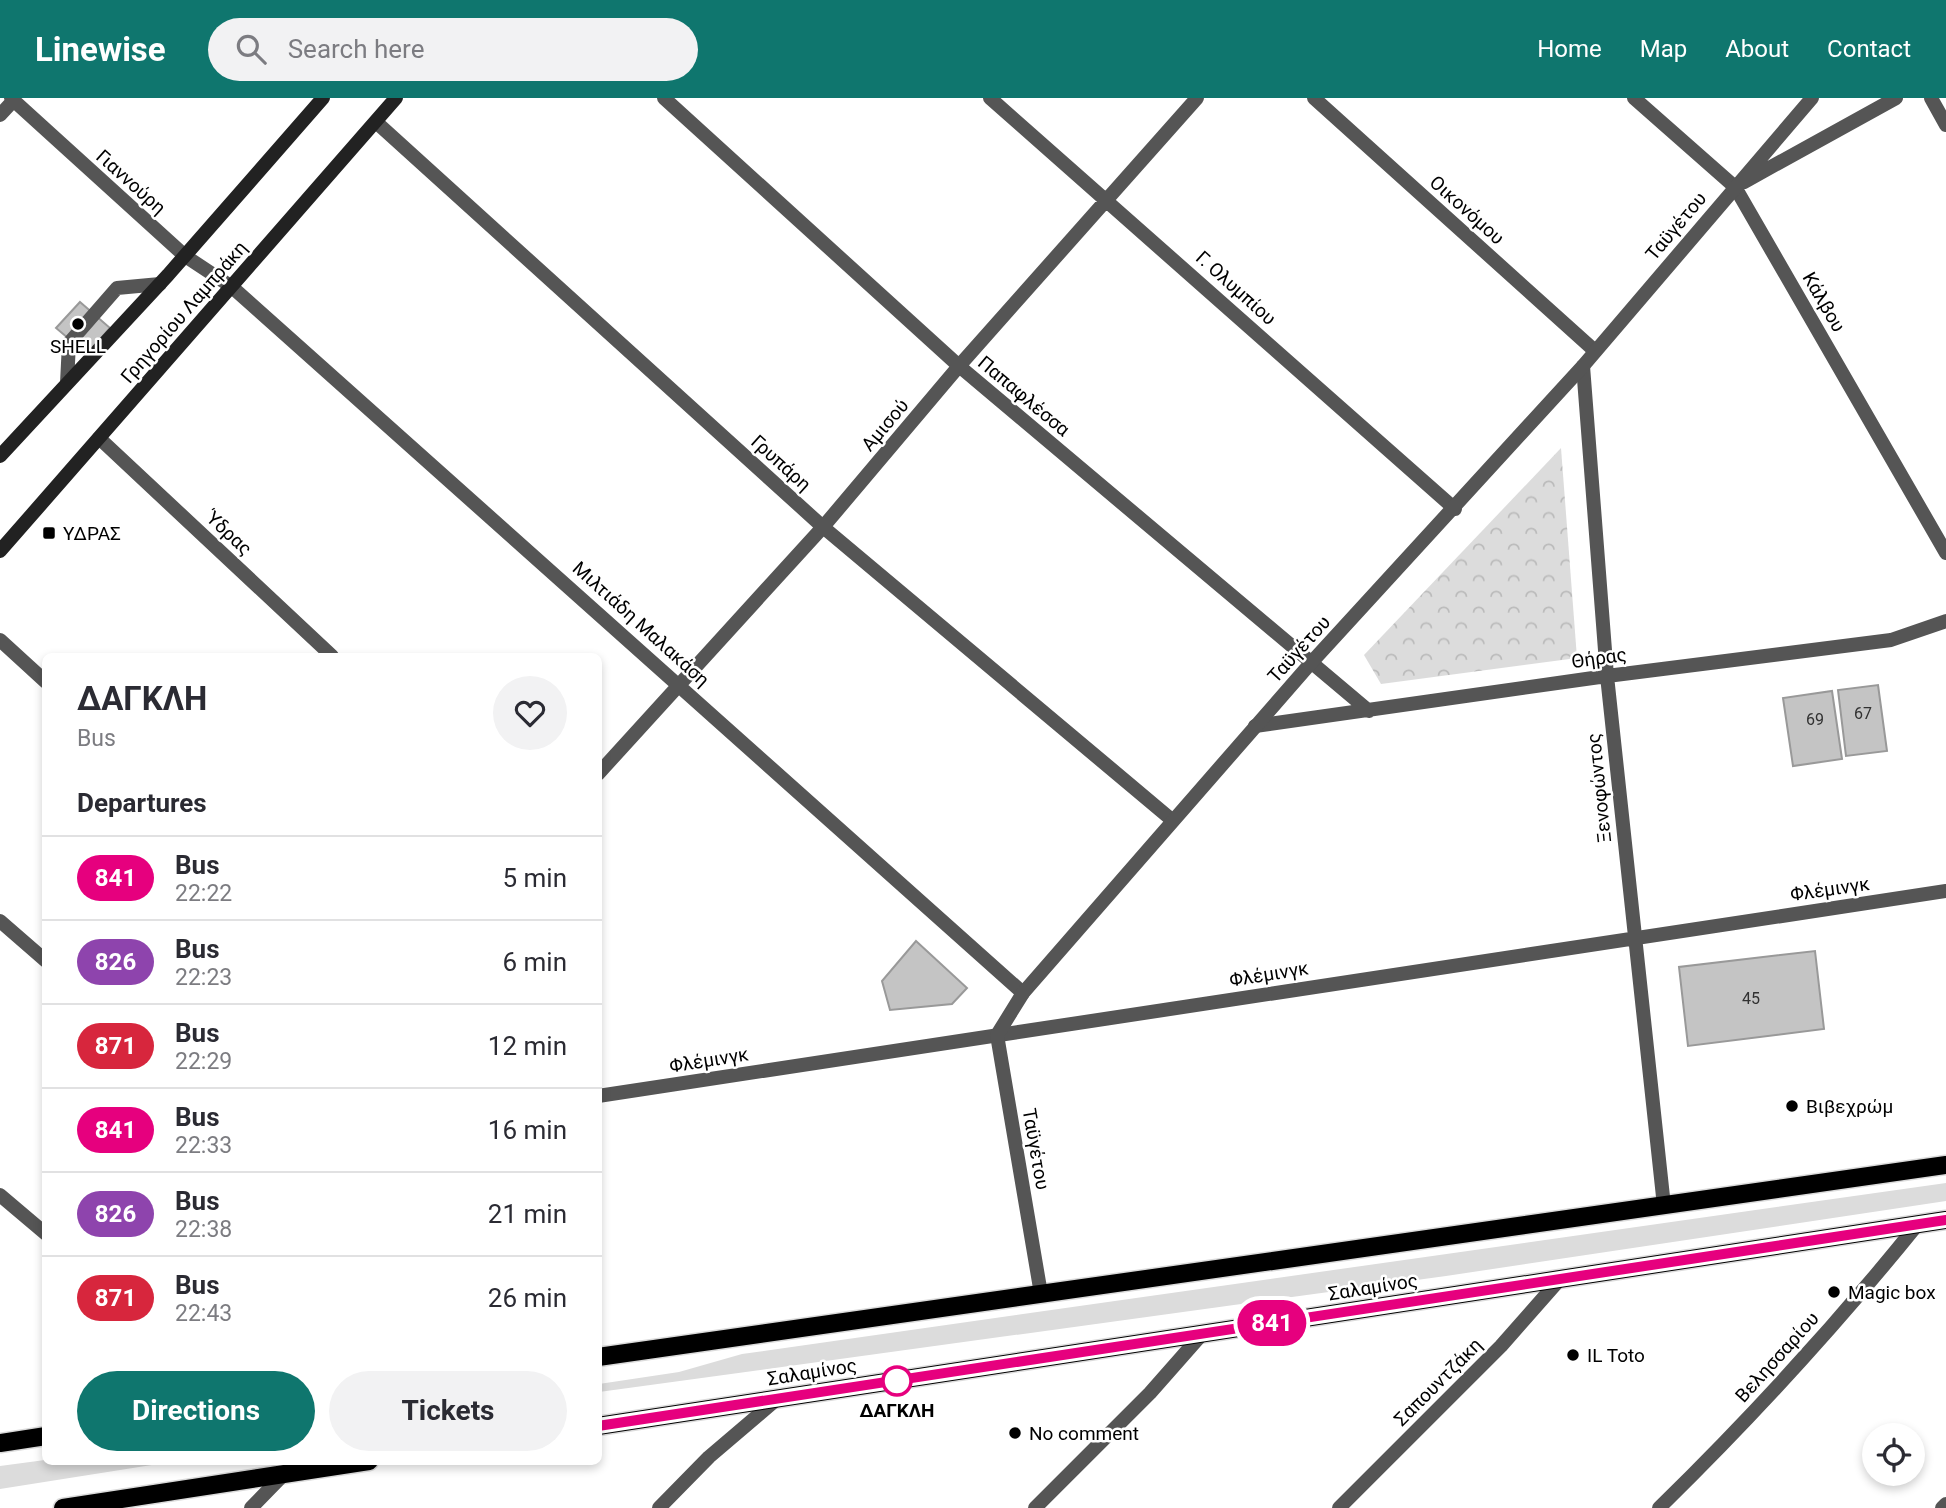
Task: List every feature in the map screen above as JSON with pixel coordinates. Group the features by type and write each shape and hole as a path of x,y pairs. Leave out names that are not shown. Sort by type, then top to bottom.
{"main road":[{"name":"Γρηγορίου Λαμπράκη","path":"0,456 160,284 323,98"},
{"name":"Γρηγορίου Λαμπράκη","path":"0,551 396,98"},
{"name":"Σαλαμίνος","path":"602,1356 1946,1165"},
{"name":"Σαλαμίνος","path":"602,1425 1946,1220"},
{"path":"0,1443 42,1437"},
{"path":"64,1508 343,1465"}],"street":[{"name":"Παπαφλέσσα","path":"664,98 960,366 1310,664 1369,711"},
{"name":"Γ. Ολυμπίου","path":"990,98 1455,509"},
{"name":"Αμισού","path":"602,769 678,682 823,527 960,366 1197,98"},
{"name":"Οικονόμου","path":"1314,98 1595,351"},
{"name":"Κάλβου","path":"1633,98 1735,187 1946,553"},
{"name":"Ταϋγέτου","path":"1041,1294 997,1035 1023,993 1310,664 1455,509 1583,366 1812,98"},
{"path":"1735,187 1896,98"},
{"path":"1931,98 1946,125"},
{"name":"Γιαννούρη","path":"12,99 185,256 232,287"},
{"path":"0,116 12,99"},
{"name":"Γρυπάρη","path":"376,122 823,527 1172,820"},
{"path":"67,383 69,343 117,288 160,284"},
{"name":"Μιλτιάδη Μαλακάση","path":"232,287 678,682 1023,993"},
{"name":"Ξενοφώντος","path":"1583,366 1606,676 1664,1206"},
{"name":"Ύδρας","path":"99,438 329,653"},
{"name":"Θήρας","path":"1255,726 1606,676 1891,640 1946,621"},
{"path":"0,640 42,678"},
{"name":"Φλέμινγκ","path":"602,1095 1946,891"},
{"path":"0,921 42,958"},
{"path":"0,1195 42,1231"},
{"name":"Βελησσαρίου","path":"1659,1508 1722,1446 1867,1287 1917,1225"},
{"name":"Σαπουντζάκη","path":"1339,1508 1501,1346 1560,1279"},
{"path":"1035,1508 1150,1393 1202,1334"},
{"path":"659,1508 709,1457 777,1399"},
{"path":"251,1508 284,1474"},
{"path":"1942,1508 1946,1504"}],"green space":[{"path":"1561,448 1577,658 1381,684 1364,655"},
{"path":"1946,1183 1946,1201 1446,1276 602,1392 602,1384 679,1372 742,1354"},
{"path":"42,1460 42,1465 152,1465 0,1489 0,1466"}],"building":[{"path":"80,302 110,328 87,354 56,328"},
{"path":"1878,685 1887,751 1846,756 1838,690"},
{"path":"1832,691 1842,759 1793,766 1783,698"},
{"path":"916,941 967,988 952,1004 890,1010 882,981"},
{"path":"1815,951 1824,1029 1688,1046 1679,967"}],"bus line":[{"name":"841","path":"602,1425 1946,1220"}],"place":[{"name":"SHELL","path":"78,324"},
{"name":"ΥΔΡΑΣ","path":"49,533"},
{"name":"Βιβεχρώμ","path":"1792,1106"},
{"name":"Magic box","path":"1834,1292"},
{"name":"IL Toto","path":"1573,1355"},
{"name":"ΔΑΓΚΛΗ","path":"897,1381"},
{"name":"No comment","path":"1015,1433"}]}
